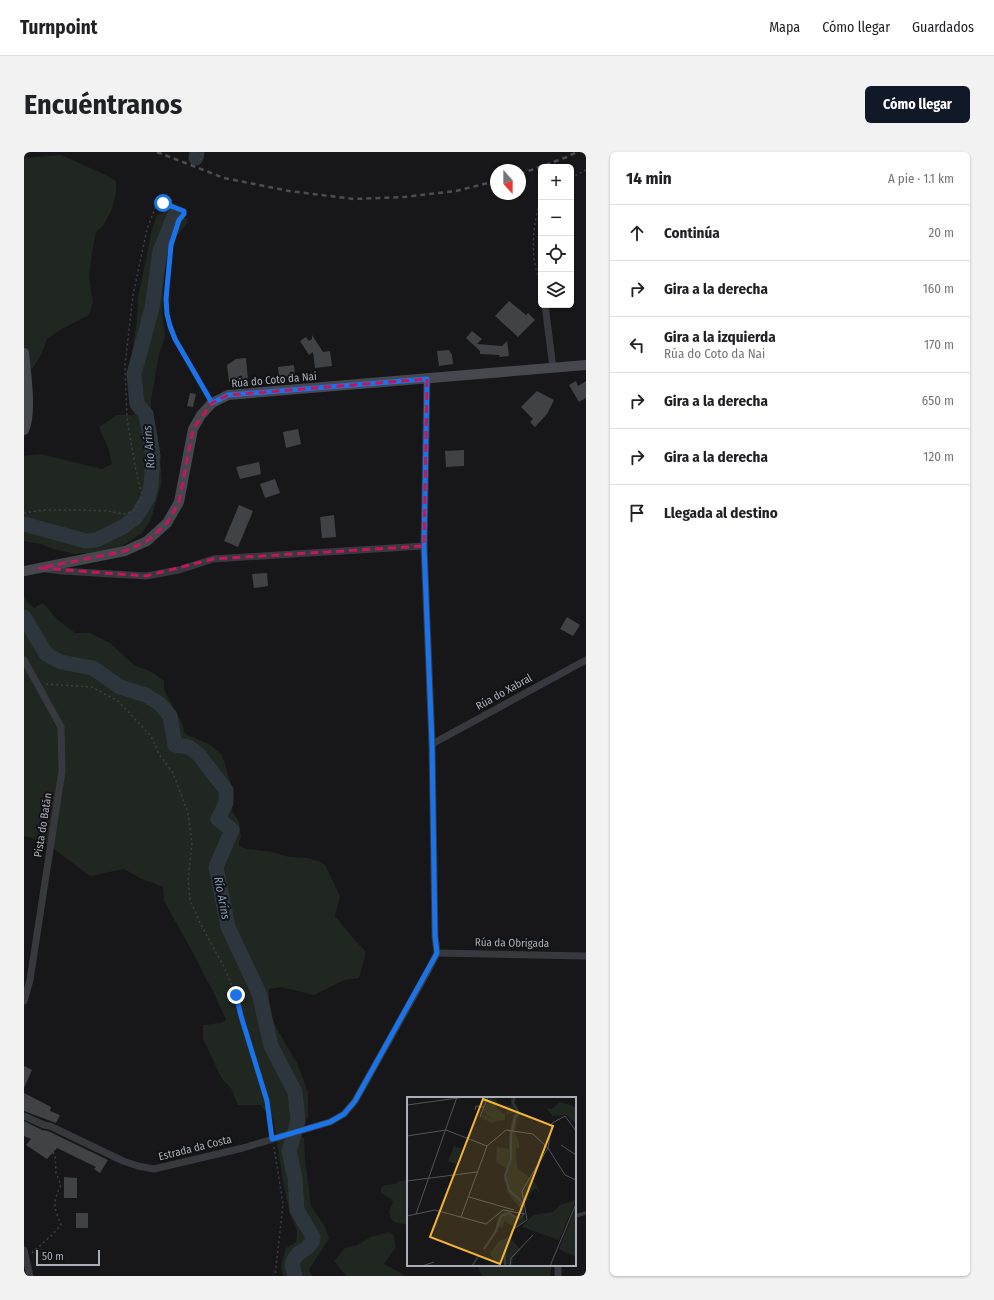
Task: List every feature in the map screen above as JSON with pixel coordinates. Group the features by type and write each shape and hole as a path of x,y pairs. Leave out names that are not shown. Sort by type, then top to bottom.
{"street":[{"path":"545,308 553,368"},
{"path":"24,353 28,415 28,423 24,430"},
{"name":"Rúa do Coto da Nai","path":"24,571 126,552 147,541 167,523 179,502 193,429 201,415 212,403 228,395 586,365"},
{"path":"427,379 424,546 432,744 435,936 437,953"},
{"path":"40,568 62,571 146,576 179,570 213,559 424,546"},
{"name":"Pista do Batán","path":"24,660 61,727 62,771 30,980 24,1001"},
{"name":"Rúa do Xabral","path":"432,744 586,660"},
{"name":"Estrada da Costa","path":"24,1116 44,1125 50,1126 123,1161 154,1169 243,1148 330,1122 344,1114 355,1101 437,953"},
{"name":"Rúa da Obrigada","path":"437,953 586,956"},
{"path":"25,1254 30,1276"}],"lane":[{"path":"576,1216 586,1213"}],"path":[{"path":"200,160 202,152"},
{"path":"574,176 586,170"},
{"path":"538,275 536,270 534,240 536,214 541,200"},
{"path":"24,513 44,510 86,510 125,514 135,510 142,496 135,466 127,418 125,365 133,295 148,229 156,206 163,203 184,211 184,214 179,220"},
{"path":"180,216 171,245 166,299 167,314 175,339 212,403"},
{"path":"37,684 92,687 118,701 150,736 159,754 173,773 188,813 192,844 188,878 190,900 199,921 223,965 236,995 267,1101 283,1204 274,1276"},
{"path":"25,1254 52,1236 61,1225 56,1212 54,1198 60,1185 56,1173 55,1155 45,1142 44,1125"}],"highlighted area":[{"path":"427,379 424,546 213,559 146,576 40,568 125,551 147,541 167,523 179,502 193,429 212,403 228,395"}],"shaded area":[{"path":"61,155 116,181 116,193 112,209 103,226 96,232 89,276 93,302 89,315 60,330 47,339 41,355 32,369 24,364 24,158"},
{"path":"166,211 188,219 186,225 166,249 162,310 165,337 159,354 151,401 151,418 158,437 162,481 151,519 142,533 122,546 94,552 75,554 53,549 41,544 24,541 24,456 40,454 102,469 112,464 109,450 99,427 117,415 134,415 129,374 137,320 138,298 152,229 157,215"},
{"path":"24,595 27,602 34,608 43,603 59,621 75,633 90,633 110,643 134,665 152,672 164,681 164,690 182,723 185,734 211,745 222,755 231,784 232,811 239,822 241,837 239,846 247,849 272,852 289,857 307,858 325,865 340,896 335,916 366,952 359,978 344,980 314,995 281,987 269,989 269,999 273,1019 277,1029 297,1063 308,1092 308,1117 303,1124 301,1136 304,1138 311,1206 324,1225 329,1238 309,1270 312,1276 283,1276 281,1266 286,1248 296,1242 297,1231 290,1214 283,1182 274,1121 260,1105 238,1105 231,1088 223,1080 218,1071 203,1039 203,1025 221,1023 226,1020 198,962 164,901 163,887 140,878 124,869 90,876 43,841 24,836"},
{"path":"407,1180 407,1225 394,1222 391,1219 389,1211 393,1202 381,1193 381,1188 385,1185 395,1184 400,1181"},
{"path":"389,1232 394,1236 396,1247 384,1264 406,1276 346,1276 334,1261 345,1248 357,1245 371,1237"},
{"path":"477,1266 552,1266 550,1276 482,1276"}],"building":[{"path":"509,301 526,315 528,313 535,320 518,337 495,316"},
{"path":"472,331 482,339 477,344 502,346 507,341 509,356 500,357 499,355 480,354 480,351 466,338"},
{"path":"312,335 323,352 330,351 332,366 315,368 313,352 309,355 300,341 306,337 309,341 312,339"},
{"path":"449,350 452,355 453,364 439,366 437,351"},
{"path":"246,358 248,380 229,382 227,365 236,359"},
{"path":"294,365 295,376 279,377 278,367"},
{"path":"576,381 578,386 586,381 586,398 579,402 569,385"},
{"path":"537,391 554,400 547,414 535,427 530,422 533,419 521,407"},
{"path":"190,393 196,394 193,407 187,406"},
{"path":"298,429 301,444 286,448 283,432"},
{"path":"464,450 464,466 446,467 445,451"},
{"path":"259,462 261,474 240,479 236,467"},
{"path":"275,479 280,493 265,498 260,484"},
{"path":"239,505 253,511 238,547 224,541"},
{"path":"334,515 336,537 322,538 320,517"},
{"path":"267,573 268,586 254,588 252,574"},
{"path":"567,617 580,625 573,636 560,629"},
{"path":"24,1066 32,1070 24,1088"},
{"path":"24,1093 51,1107 50,1111 60,1115 56,1123 24,1111"},
{"path":"24,1121 108,1160 100,1173 94,1169 96,1167 57,1148 47,1159 26,1145 31,1139 24,1136"},
{"path":"64,1177 77,1178 77,1198 64,1198"},
{"path":"76,1213 88,1213 88,1228 76,1228"}],"waterway":[{"name":"Río Aríns","path":"196,158 197,152"},
{"name":"Río Aríns","path":"24,524 86,541 96,540 123,527 136,517 148,498 151,485 153,456 146,414 137,404 134,374 152,308 160,251 175,214"},
{"name":"Río Aríns","path":"24,617 46,654 61,662 93,668 120,687 146,695 160,704 170,716 175,745 189,747 199,755 226,790 226,803 218,819 232,830 216,867 228,927 259,993 271,1046 295,1092 298,1121 289,1151 295,1178 297,1210 313,1237 312,1242 307,1248 299,1253 294,1259 292,1265 295,1276"}],"railway":[{"path":"157,152 224,178 289,191 354,199 404,197 456,191 490,182"},
{"path":"526,172 577,152"}],"route":[{"path":"163,203 184,211 184,214 179,220 171,245 166,299 167,314 175,339 212,403 228,395 427,379 424,546 432,744 435,936 437,953 355,1101 344,1114 330,1122 272,1139 267,1101 236,995"}]}
